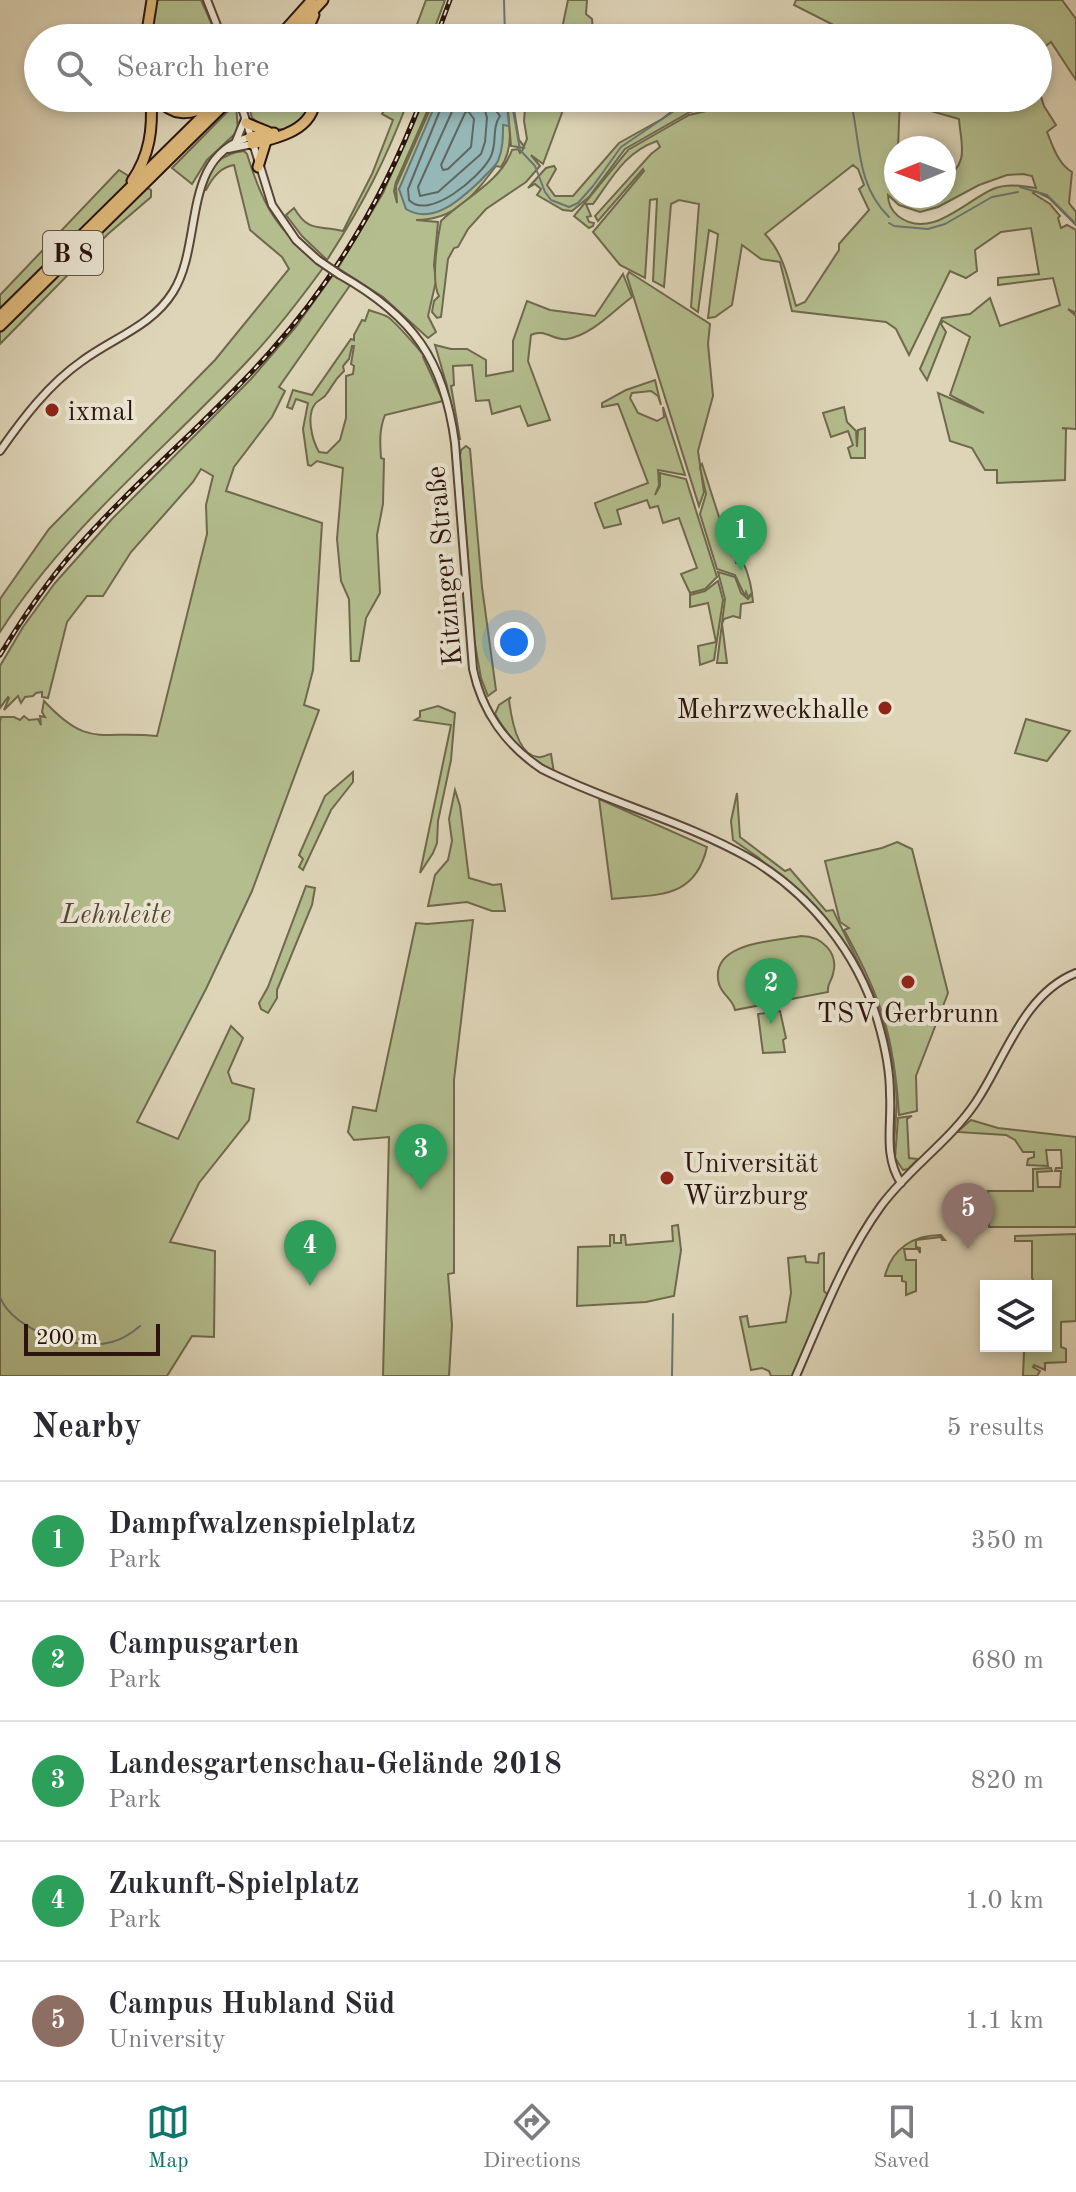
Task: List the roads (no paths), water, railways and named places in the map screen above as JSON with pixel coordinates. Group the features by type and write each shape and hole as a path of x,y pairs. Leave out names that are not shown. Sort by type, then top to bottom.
{"highway":[{"path":"148,24 152,0"},
{"path":"291,24 312,0"},
{"path":"301,24 323,0"},
{"path":"309,24 323,0"},
{"path":"121,197 136,176 150,144 153,112"},
{"name":"B 8","path":"0,316 211,112"},
{"name":"B 8","path":"0,326 212,112"},
{"path":"251,141 289,132 307,121 313,112"},
{"path":"245,121 269,137"},
{"path":"258,167 269,137"}],"street":[{"path":"207,0 216,24"},
{"name":"Kitzinger Straße","path":"243,112 258,167 276,212 296,240 318,260 390,309 429,353 446,395 452,425 473,669 478,689 491,716 511,745 542,769 734,850 782,881 813,910 850,958 875,1014 889,1074 890,1161 901,1183"},
{"path":"0,451 19,424 72,368 136,329 174,292 187,262 203,178 224,150 236,141 245,121"},
{"path":"236,141 251,141"},
{"path":"224,150 251,141"},
{"path":"796,1376 859,1238 901,1183 970,1110 1032,1009 1060,981 1076,973"}],"water":[{"path":"432,112 508,112 509,126 503,125 498,161 465,195 446,208 426,214 406,209 399,189"}],"waterway":[{"path":"504,0 505,24"},
{"path":"513,112 520,150 535,166 551,200 569,207 578,203 593,186 621,147 673,112"},
{"path":"853,112 865,176 878,204 889,217"},
{"path":"1020,187 1047,195 1076,224"},
{"path":"889,223 928,229 945,224 992,197 1018,192"},
{"path":"0,1297 19,1320 48,1336 65,1341 82,1344 112,1342 140,1326"},
{"path":"672,1376 673,1314"}],"railway":[{"path":"441,24 450,0"},
{"path":"0,655 74,551 246,378 317,294 358,232 393,166 416,112"}],"place":[{"name":"ixmal","path":"52,410"},
{"name":"Dampfwalzenspielplatz","path":"741,571"},
{"name":"Mehrzweckhalle","path":"885,708"},
{"name":"TSV Gerbrunn","path":"908,982"},
{"name":"Campusgarten","path":"771,1024"},
{"name":"Universität Würzburg","path":"667,1178"},
{"name":"Landesgartenschau-Gelände 2018","path":"421,1190"},
{"name":"Campus Hubland Süd","path":"968,1249"},
{"name":"Zukunft-Spielplatz","path":"310,1286"}],"park label":[{"name":"Lehnleite","path":"116,913"}]}
